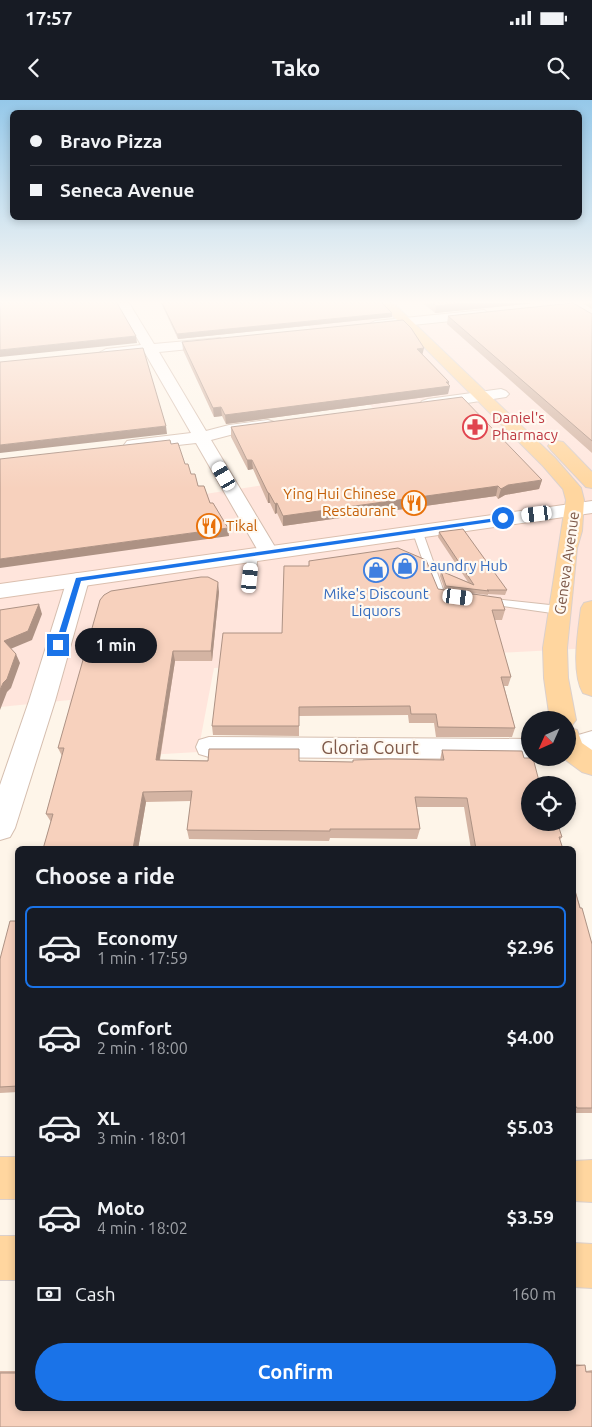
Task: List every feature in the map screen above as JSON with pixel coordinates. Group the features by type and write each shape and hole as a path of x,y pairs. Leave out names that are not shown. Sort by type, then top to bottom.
{"main road":[{"name":"Geneva Avenue","path":"459,365 482,383"},
{"name":"Geneva Avenue","path":"464,365 561,474 572,489 575,500 584,508 572,531 567,548 559,610 555,648 556,678 562,711"},
{"path":"501,394 578,466 592,483"},
{"name":"Geneva Avenue","path":"591,677 588,648 592,608"},
{"path":"576,746 592,764"},
{"path":"0,1178 15,1178"},
{"path":"576,1181 592,1181"},
{"path":"0,1258 15,1258"},
{"path":"576,1265 592,1266"}],"street":[{"path":"160,365 202,436 260,553"},
{"path":"411,406 482,383 501,394"},
{"path":"115,447 202,436 286,422"},
{"path":"0,591 417,530 584,508"},
{"path":"0,828 42,701 78,580"},
{"name":"Gloria Court","path":"209,747 521,749"}],"lane":[{"path":"417,530 440,595 559,610"},
{"path":"249,586 260,553"}],"shaded area":[{"path":"339,365 573,365 592,379 592,648 214,668 198,752 61,760 70,700 0,707 0,519 205,494 415,462"}],"building":[{"path":"0,365 148,365 166,426 0,445"},
{"path":"193,365 432,365 449,382 446,382 450,386 225,415 221,407 213,408"},
{"path":"504,365 592,365 592,441"},
{"path":"462,397 542,480 508,485 501,489 498,486 283,516 277,503 275,504 268,493 252,460 247,460 231,427"},
{"path":"170,440 171,444 178,443 185,464 188,464 191,474 195,474 198,486 204,486 210,503 213,503 228,528 0,559 0,459"},
{"path":"463,529 507,590 487,590 489,591 446,586 441,571 474,585 439,532"},
{"path":"398,548 426,560 438,589 501,598 505,610 492,610 511,677 501,677 515,728 438,727 436,714 411,714 410,706 299,707 299,726 212,726 223,633 282,633 284,566 309,566 309,561"},
{"path":"201,577 208,577 218,582 211,651 173,651 156,760 208,761 209,749 299,749 299,761 353,762 353,760 389,759 444,760 442,750 521,751 521,766 535,766 538,776 521,776 521,831 560,831 562,837 559,837 562,846 475,846 467,798 415,797 420,829 330,829 330,831 187,830 192,791 143,792 134,846 44,846 53,814 46,814 64,748 58,748 100,600 111,591"},
{"path":"39,604 28,631 4,641 16,654 7,679 0,690 0,610"},
{"path":"576,894 592,944 592,1108 577,1108"},
{"path":"10,921 15,921 15,1086 0,1087 0,959"},
{"path":"585,1365 586,1372 592,1372 592,1427 0,1427 0,1373 15,1373 15,1411 576,1411 576,1366"}],"place":[{"name":"Daniel's Pharmacy","path":"475,427"},
{"name":"Ying Hui Chinese Restaurant","path":"414,503"},
{"name":"Tikal","path":"209,526"},
{"name":"Laundry Hub","path":"405,566"},
{"name":"Mike's Discount Liquors","path":"376,570"}],"route":[{"path":"58,645 78,580 503,518"}]}
